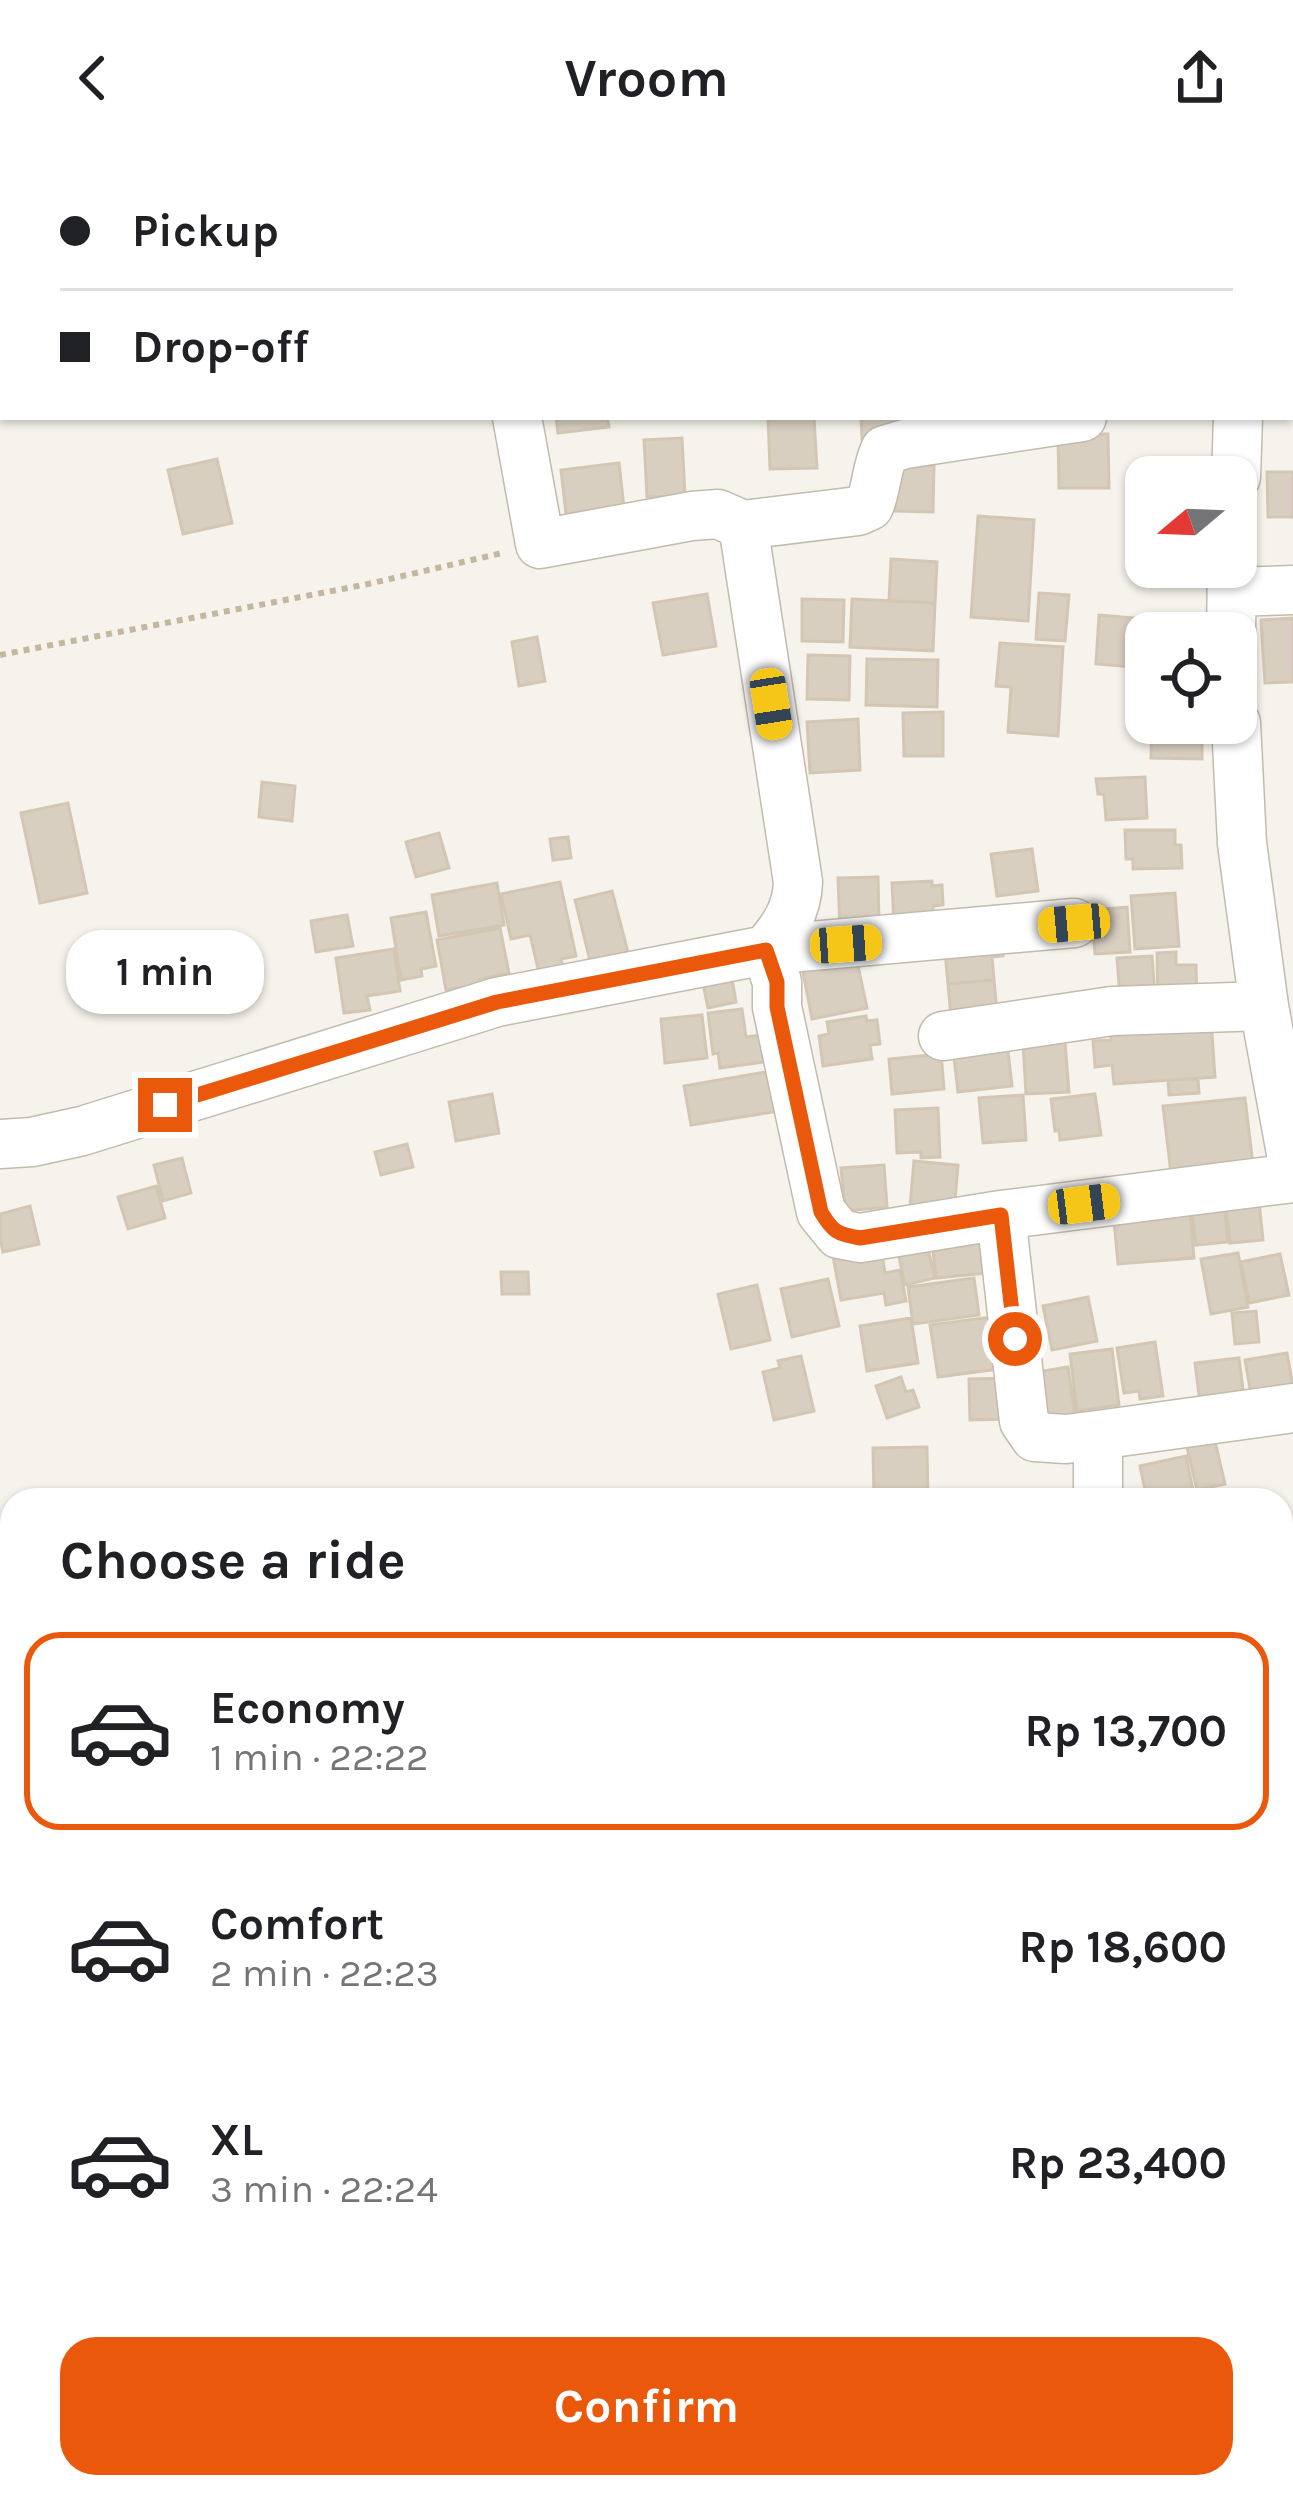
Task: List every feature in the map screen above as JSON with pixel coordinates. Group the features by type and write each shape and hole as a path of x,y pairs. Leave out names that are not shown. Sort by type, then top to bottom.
{"street":[{"path":"518,420 540,544 692,516 718,514 743,525 858,511 869,506 875,493 876,470 885,450 1048,420"},
{"path":"1237,456 1238,420"},
{"path":"743,525 798,882 798,899 787,925 766,950"},
{"path":"1232,597 1293,590"},
{"path":"1237,744 1242,844 1264,1006 1293,1164"},
{"path":"0,1144 82,1131 497,1002 766,950 1074,923"},
{"path":"766,950 777,982 777,1007 821,1212 839,1234 860,1238 1293,1178"},
{"path":"943,1036 1112,1011 1264,1006"},
{"path":"1001,1215 1024,1421 1035,1437 1098,1436 1293,1408"},
{"path":"1098,1436 1098,1488"}],"path":[{"path":"0,655 368,584 540,544"}],"building":[{"path":"556,420 608,420 609,427 558,433"},
{"path":"768,420 814,420 817,468 770,469"},
{"path":"861,420 907,420 908,438 862,439"},
{"path":"1108,434 1109,488 1059,488 1058,435"},
{"path":"682,438 685,496 647,497 644,440"},
{"path":"217,459 232,523 183,534 168,470"},
{"path":"619,463 624,508 566,514 561,470"},
{"path":"895,464 934,465 933,512 895,511"},
{"path":"1267,472 1293,472 1293,517 1268,517"},
{"path":"978,516 1034,520 1028,621 971,617"},
{"path":"891,559 937,562 935,603 889,601"},
{"path":"1039,593 1069,595 1065,641 1036,639"},
{"path":"707,594 716,646 663,655 653,603"},
{"path":"802,599 844,600 843,642 802,641"},
{"path":"852,599 935,603 933,651 850,647"},
{"path":"1099,615 1125,617 1125,666 1096,664"},
{"path":"1293,618 1293,682 1265,683 1261,620"},
{"path":"537,637 545,681 519,686 512,642"},
{"path":"1000,643 1063,647 1058,736 1008,732 1011,687 996,686"},
{"path":"808,655 850,656 849,700 807,699"},
{"path":"867,659 938,660 937,707 866,705"},
{"path":"943,712 943,756 904,756 903,713"},
{"path":"858,719 860,770 810,773 807,722"},
{"path":"1151,744 1202,744 1202,759 1151,758"},
{"path":"1145,777 1147,818 1106,820 1104,794 1098,794 1096,779"},
{"path":"262,782 295,786 292,821 259,817"},
{"path":"68,803 87,893 40,903 21,813"},
{"path":"1125,830 1175,830 1182,868 1133,869 1133,859 1126,859"},
{"path":"439,833 449,868 416,877 406,842"},
{"path":"568,837 571,858 553,860 550,839"},
{"path":"1032,849 1038,891 997,896 991,854"},
{"path":"878,877 879,922 840,930 838,878"},
{"path":"932,881 932,886 942,885 943,905 933,906 934,923 894,925 892,883"},
{"path":"560,882 576,956 561,959 563,967 539,973 530,935 511,939 501,894"},
{"path":"497,883 504,925 439,936 432,895"},
{"path":"612,891 630,960 592,969 575,900"},
{"path":"1175,893 1179,946 1135,949 1131,896"},
{"path":"1127,907 1130,952 1095,954 1091,910"},
{"path":"426,912 436,966 421,969 422,976 401,980 391,918"},
{"path":"347,915 353,946 316,952 311,921"},
{"path":"500,928 509,973 446,990 437,940"},
{"path":"1001,940 1003,956 992,957 994,980 948,984 944,942"},
{"path":"394,949 400,991 367,996 370,1010 344,1013 336,958"},
{"path":"1176,952 1176,965 1196,965 1197,1003 1158,1004 1157,953"},
{"path":"856,956 867,1008 812,1019 802,967"},
{"path":"1152,956 1155,995 1120,997 1117,958"},
{"path":"732,978 736,1002 708,1008 703,984"},
{"path":"994,980 998,1023 952,1028 948,984"},
{"path":"742,1009 746,1037 768,1034 771,1061 720,1068 718,1053 713,1054 708,1013"},
{"path":"702,1015 707,1058 665,1063 661,1019"},
{"path":"866,1016 867,1021 877,1020 880,1044 870,1045 872,1059 823,1066 819,1036 829,1034 827,1022"},
{"path":"1211,1019 1215,1077 1114,1084 1112,1065 1095,1067 1093,1041 1111,1040 1110,1025"},
{"path":"1065,1042 1069,1092 1026,1094 1023,1044"},
{"path":"1007,1043 1012,1086 958,1092 953,1049"},
{"path":"941,1054 944,1089 892,1094 889,1059"},
{"path":"772,1071 779,1111 691,1125 684,1086"},
{"path":"1198,1079 1199,1093 1169,1095 1168,1080"},
{"path":"492,1094 499,1133 456,1141 449,1102"},
{"path":"1095,1094 1101,1135 1060,1140 1051,1099"},
{"path":"1023,1095 1026,1140 983,1143 979,1098"},
{"path":"1245,1098 1254,1173 1172,1182 1163,1106"},
{"path":"938,1108 940,1157 897,1153 895,1110"},
{"path":"407,1144 413,1167 381,1175 375,1152"},
{"path":"182,1158 191,1193 163,1201 154,1165"},
{"path":"914,1161 958,1165 954,1212 910,1207"},
{"path":"884,1165 887,1207 845,1211 841,1168"},
{"path":"156,1186 165,1218 128,1229 118,1197"},
{"path":"1224,1201 1228,1242 1196,1245 1191,1204"},
{"path":"1259,1201 1263,1240 1230,1243 1226,1205"},
{"path":"30,1206 39,1244 3,1252 0,1214"},
{"path":"1190,1213 1194,1258 1118,1264 1114,1220"},
{"path":"983,1228 988,1273 936,1278 931,1233"},
{"path":"925,1237 935,1278 905,1285 896,1243"},
{"path":"881,1247 885,1273 900,1270 906,1301 886,1305 884,1293 841,1300 833,1256"},
{"path":"1238,1253 1248,1307 1211,1314 1201,1259"},
{"path":"1280,1254 1289,1295 1249,1303 1241,1262"},
{"path":"501,1272 528,1272 529,1294 502,1294"},
{"path":"974,1278 979,1315 913,1324 908,1287"},
{"path":"828,1279 839,1326 792,1337 781,1289"},
{"path":"757,1285 770,1340 731,1349 718,1294"},
{"path":"1088,1297 1097,1341 1052,1350 1043,1306"},
{"path":"1256,1311 1259,1342 1235,1344 1232,1313"},
{"path":"1000,1316 1007,1368 938,1377 930,1325"},
{"path":"911,1318 918,1363 867,1371 860,1326"},
{"path":"1155,1342 1163,1396 1140,1399 1139,1391 1124,1393 1117,1348"},
{"path":"1112,1349 1119,1405 1077,1411 1070,1354"},
{"path":"1287,1353 1293,1387 1252,1400 1245,1360"},
{"path":"801,1356 814,1411 774,1420 763,1372 780,1368 778,1361"},
{"path":"1239,1358 1245,1405 1201,1410 1195,1363"},
{"path":"1068,1367 1076,1422 1039,1428 1031,1373"},
{"path":"901,1377 906,1392 913,1390 919,1407 887,1418 876,1386"},
{"path":"1012,1378 1013,1419 970,1420 969,1379"},
{"path":"1214,1437 1225,1484 1197,1488 1186,1443"},
{"path":"927,1447 928,1488 874,1488 873,1448"},
{"path":"1186,1456 1193,1488 1145,1488 1140,1466"}],"route":[{"path":"165,1105 497,1002 766,950 777,982 777,1007 821,1212 828,1224 839,1234 860,1238 1001,1215 1015,1339"}]}
